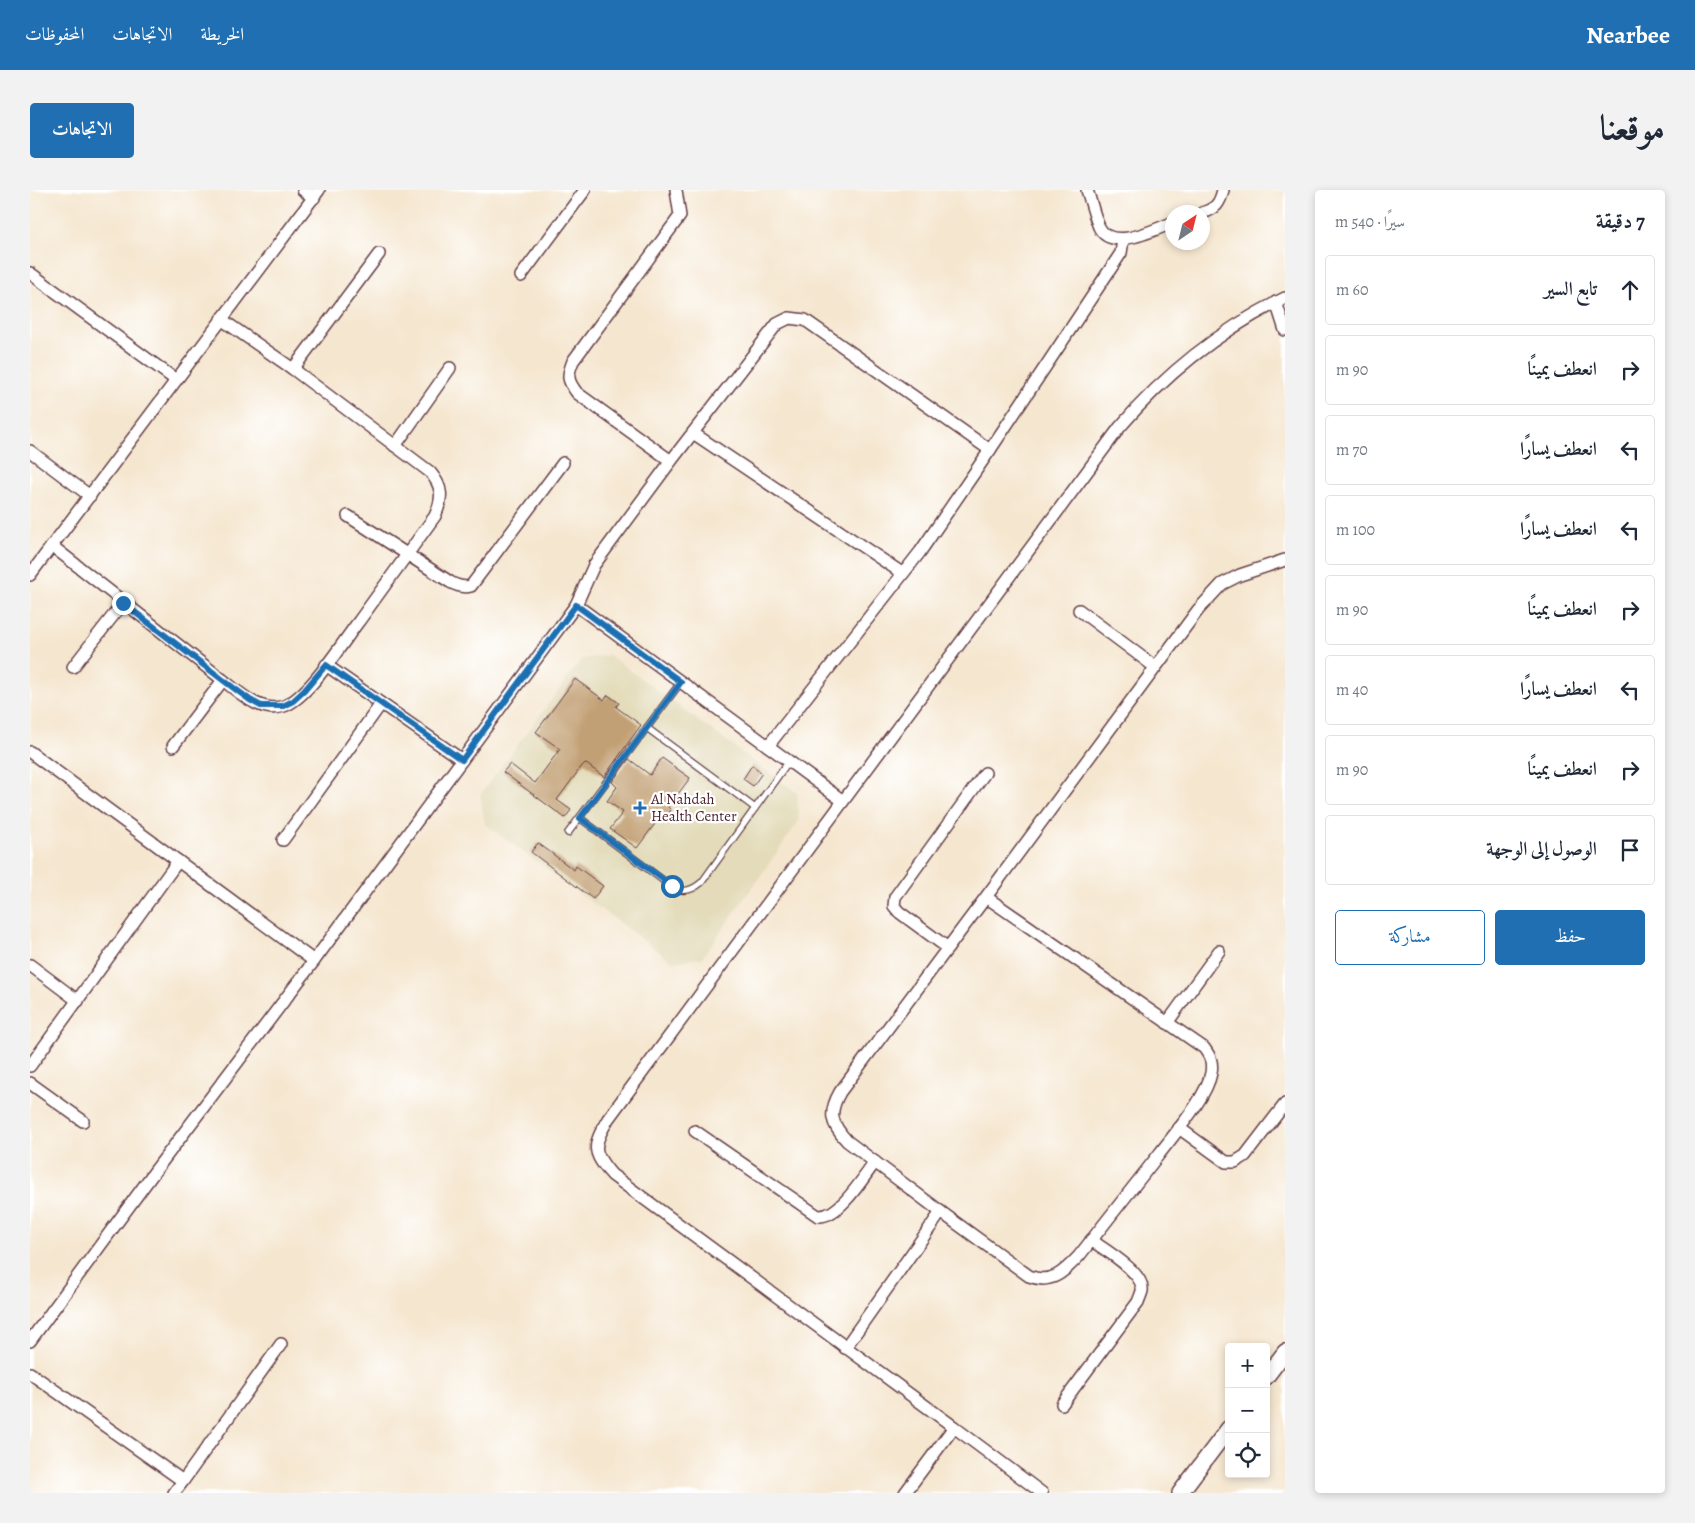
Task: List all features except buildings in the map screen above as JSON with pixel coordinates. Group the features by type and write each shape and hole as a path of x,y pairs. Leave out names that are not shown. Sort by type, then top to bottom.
{"main road":[{"path":"1270,1372 1285,1352"},
{"path":"1180,1493 1225,1433"}],"street":[{"path":"30,576 316,194 303,190"},
{"path":"521,276 585,190"},
{"path":"671,461 577,393 570,384 568,373 573,361 680,216 676,190"},
{"path":"1087,190 1100,229 1110,239 1123,240 1165,225"},
{"path":"1210,211 1214,210 1220,201 1223,190"},
{"path":"768,746 920,552 1121,253 1123,240"},
{"path":"294,369 379,254"},
{"path":"30,273 176,380"},
{"path":"1042,1493 612,1175 600,1161 596,1150 597,1138 608,1119 1120,427 1161,382 1209,342 1280,300 1285,330"},
{"path":"30,1342 576,605 594,565 671,461 777,324 789,318 805,320 990,450"},
{"path":"52,546 223,680 261,706 283,706 293,701 304,691 326,665 408,555 435,516 439,507 440,488 437,480 430,472 294,369 221,319"},
{"path":"395,446 450,368"},
{"path":"693,433 902,573"},
{"path":"30,451 90,496"},
{"path":"348,516 457,586 466,588 471,586 563,463"},
{"path":"986,897 1204,1048 1210,1056 1212,1064 1206,1088 1179,1128 1079,1256 1059,1274 1039,1280 1029,1276 847,1141 837,1131 834,1123 832,1114 834,1102 1198,610 1222,584 1240,575 1285,560"},
{"path":"73,667 123,603"},
{"path":"576,605 844,801"},
{"path":"1079,610 1155,667"},
{"path":"326,665 462,760"},
{"path":"173,746 223,680"},
{"path":"283,840 381,704"},
{"path":"30,752 314,961"},
{"path":"948,948 899,912 894,906 895,897 985,773"},
{"path":"30,1066 178,861"},
{"path":"1167,1023 1219,950"},
{"path":"30,965 78,1001"},
{"path":"30,1083 83,1121"},
{"path":"1179,1128 1226,1162 1235,1162 1245,1156 1285,1104"},
{"path":"695,1131 818,1216 832,1214 840,1207 875,1162"},
{"path":"845,1348 941,1212"},
{"path":"1062,1404 1138,1302 1142,1290 1139,1280 1131,1270 1091,1240"},
{"path":"174,1493 280,1344"},
{"path":"30,1373 183,1481"},
{"path":"905,1493 954,1427"}],"lane":[{"path":"568,833 681,682"},
{"path":"647,728 755,808"},
{"path":"580,818 672,886 684,891 691,890 702,882 789,761"}],"shaded area":[{"name":"Al Nahdah Health Center","path":"609,655 797,793 799,821 702,958 673,962 485,824 480,795 582,659"}],"place":[{"name":"Al Nahdah Health Center","path":"640,808"}],"route":[{"path":"123,603 223,680 261,706 283,706 293,701 326,665 462,760 576,605 681,682 580,818 672,886"}]}
